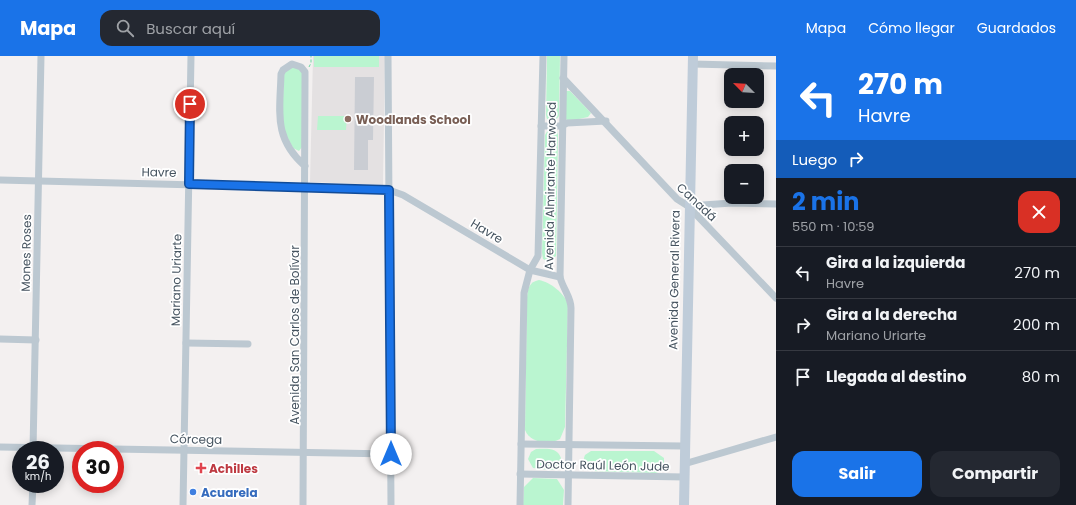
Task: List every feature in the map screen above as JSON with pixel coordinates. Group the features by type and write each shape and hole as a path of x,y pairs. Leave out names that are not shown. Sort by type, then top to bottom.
{"main road":[{"name":"Avenida General Rivera","path":"684,505 688,206 693,60"}],"street":[{"name":"Mones Roses","path":"33,441 41,56"},
{"name":"Mariano Uriarte","path":"183,505 191,56"},
{"path":"388,56 391,505"},
{"name":"Avenida Almirante Harwood","path":"520,505 524,292 530,270 538,256 543,56"},
{"name":"Avenida Almirante Harwood","path":"564,56 561,126 560,277 562,287 571,299 568,505"},
{"path":"693,60 776,66"},
{"name":"Avenida San Carlos de Bolívar","path":"303,505 306,188 305,72 302,67 292,64 281,74 279,122 284,138 298,159 305,166"},
{"name":"Canadá","path":"563,78 606,121 677,200 688,206 776,298"},
{"path":"541,126 561,126 567,123 606,121"},
{"name":"Havre","path":"0,180 389,190 403,195 530,270 560,277"},
{"path":"688,206 732,203 776,204"},
{"path":"0,339 36,340"},
{"path":"186,343 248,344"},
{"name":"Doctor Raúl León Jude","path":"684,464 776,437"},
{"name":"Doctor Raúl León Jude","path":"521,444 684,446"},
{"name":"Córcega","path":"0,447 12,448"},
{"name":"Córcega","path":"64,449 391,454"},
{"name":"Doctor Raúl León Jude","path":"520,474 684,477"},
{"path":"32,505 33,493"}],"path":[{"path":"311,56 311,63"}],"shaded area":[{"name":"Woodlands School","path":"313,56 385,56 383,185 310,182"}],"green space":[{"path":"314,56 379,56 379,67 314,67"},
{"path":"547,56 560,56 559,116 555,121 547,119 546,115"},
{"path":"290,66 298,68 302,73 302,147 299,151 293,148 282,127 284,71"},
{"path":"566,91 570,91 591,113 588,117 570,121 565,119"},
{"path":"318,116 347,116 346,130 317,130"},
{"path":"554,129 557,131 558,135 556,256 549,262 543,259 542,253 545,135 548,130"},
{"path":"539,280 548,283 556,289 568,304 565,427 560,439 550,442 540,442 535,440 527,434 525,430 527,297 531,284"},
{"path":"536,449 551,449 557,452 561,458 558,468 551,470 533,468 528,459 531,452"},
{"path":"591,451 654,451 664,458 664,467 657,473 591,471 585,466 584,460 585,455"},
{"path":"533,478 557,479 564,490 563,505 523,505 524,487"}],"building":[{"path":"355,77 374,77 373,140 368,140 368,170 354,170"}],"place":[{"name":"Woodlands School","path":"348,119"},
{"name":"Achilles","path":"201,468"},
{"name":"Acuarela","path":"193,492"}],"route":[{"path":"190,104 189,184 389,190 391,454"}]}
